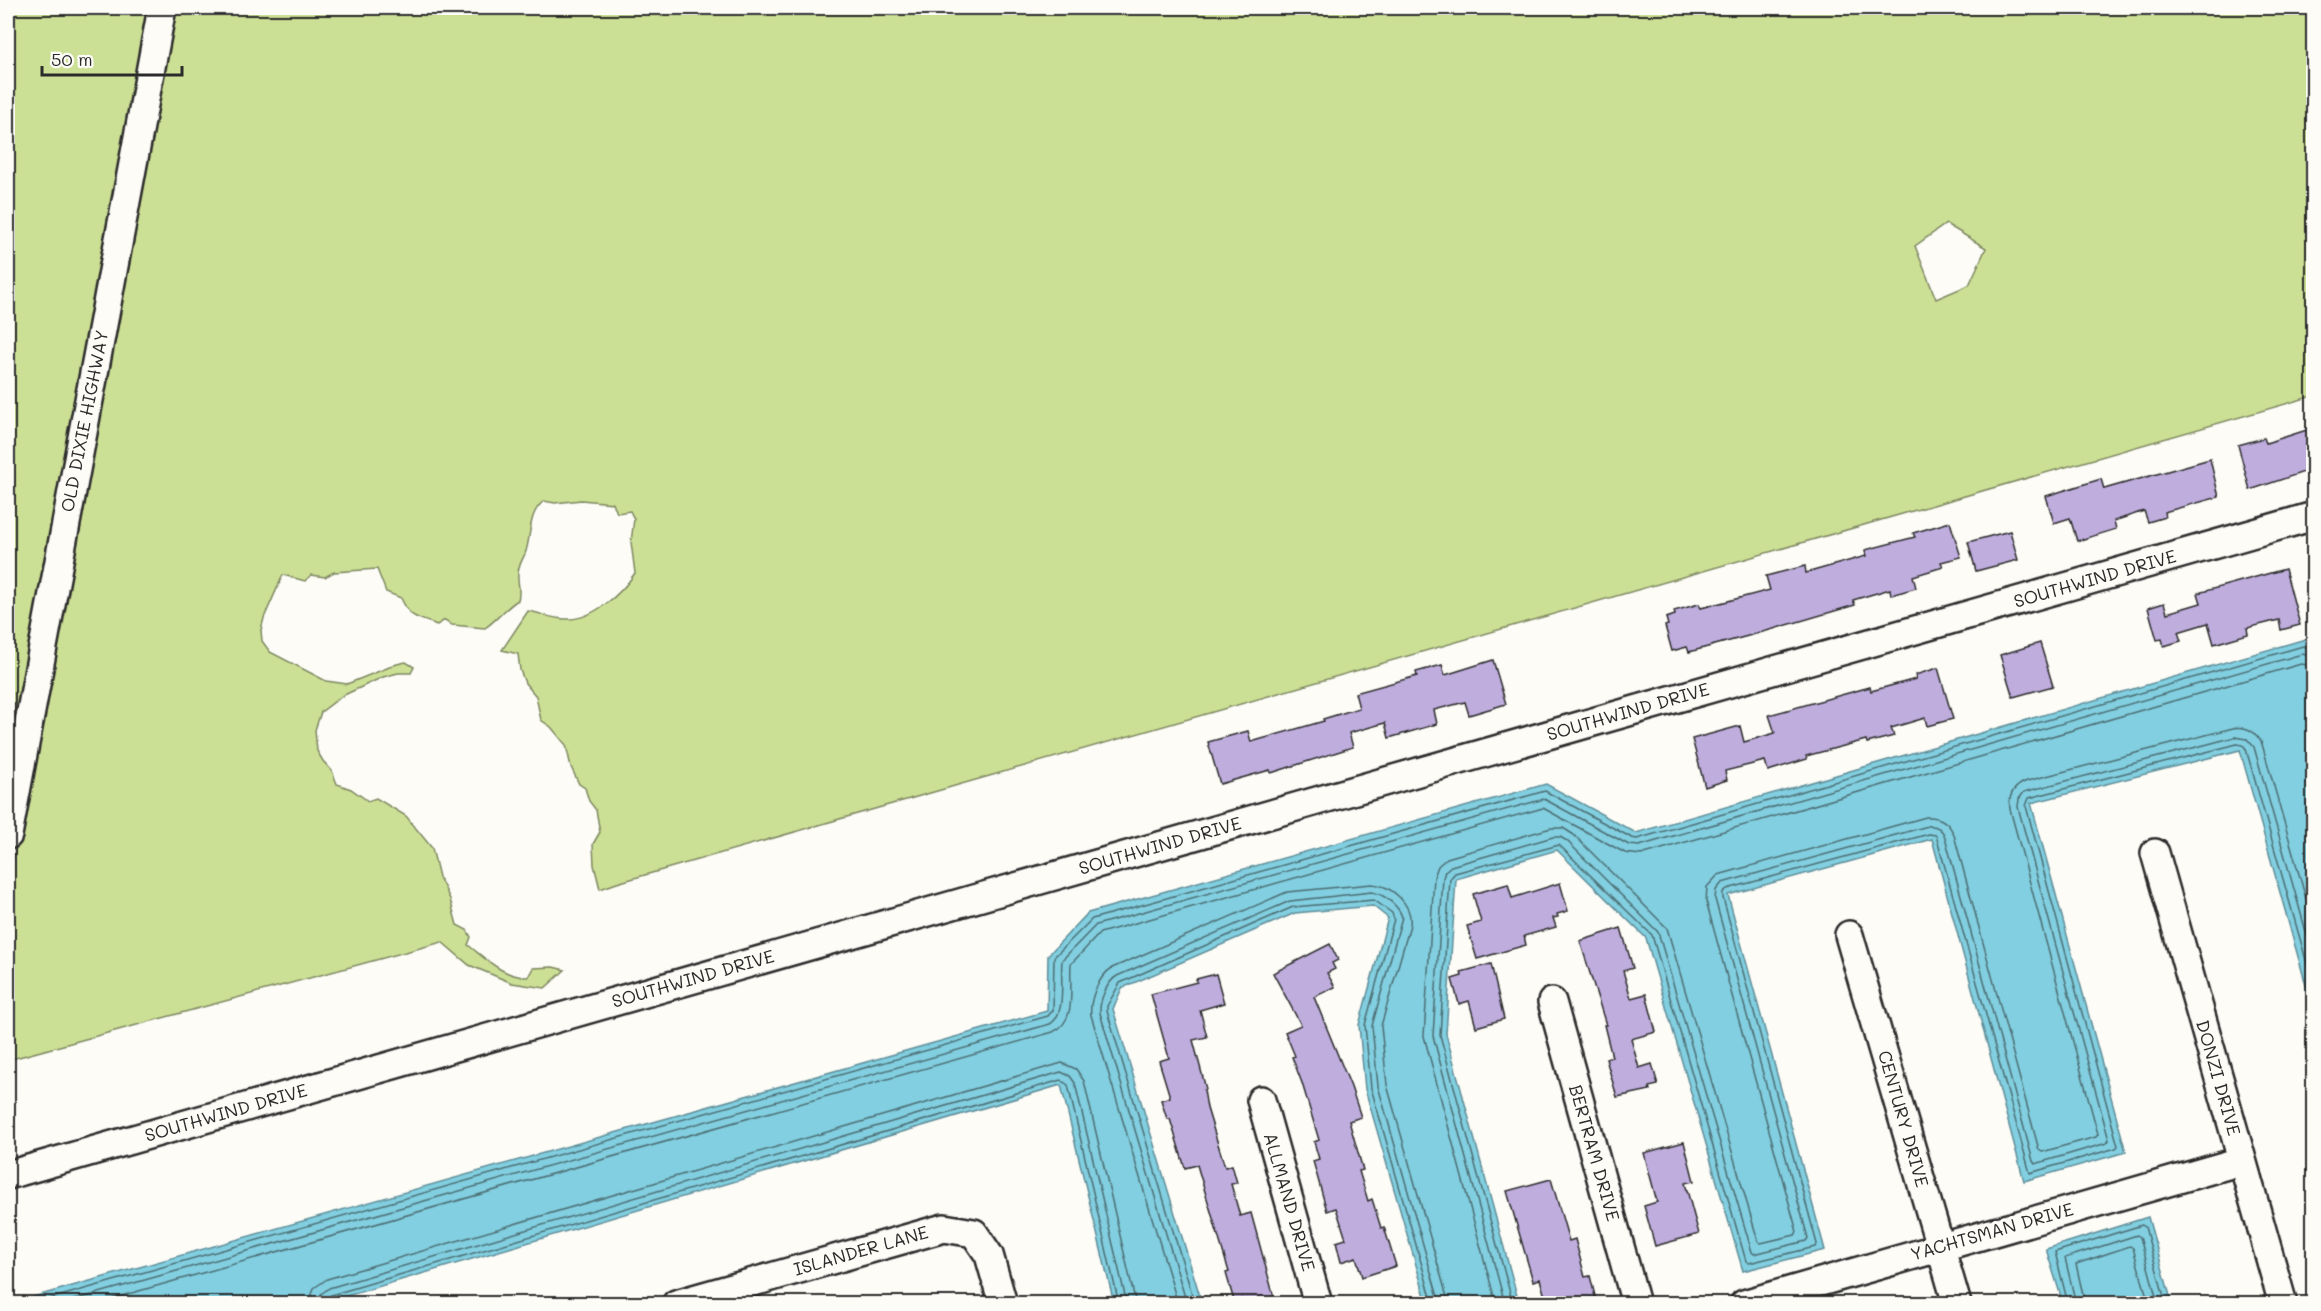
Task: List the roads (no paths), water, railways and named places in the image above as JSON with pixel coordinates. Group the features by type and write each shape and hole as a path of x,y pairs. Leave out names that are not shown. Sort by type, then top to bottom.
{"street":[{"name":"OLD DIXIE HIGHWAY","path":"8,835 162,8"},
{"name":"SOUTHWIND DRIVE","path":"8,1175 2313,516"},
{"name":"DONZI DRIVE","path":"2155,853 2283,1304"},
{"name":"CENTURY DRIVE","path":"1849,934 1957,1304"},
{"name":"BERTRAM DRIVE","path":"1552,1002 1636,1304"},
{"name":"ALLMAND DRIVE","path":"1261,1100 1318,1304"},
{"name":"YACHTSMAN DRIVE","path":"1744,1304 2241,1161"},
{"name":"ISLANDER LANE","path":"676,1304 944,1228 974,1233 989,1255 1003,1304"}],"water":[{"path":"2309,638 2314,652 2313,1010 2240,750 2031,803 2126,1152 2024,1181 1932,839 1728,895 1825,1250 1743,1271 1646,938 1557,850 1456,879 1446,1034 1519,1303 1427,1303 1365,1089 1359,1025 1388,918 1373,906 1295,913 1122,988 1113,1009 1202,1303 1114,1303 1061,1085 323,1303 12,1303 1047,1011 1048,955 1088,913 1546,784 1636,833"},
{"path":"2148,1217 2172,1303 2063,1303 2046,1249"}]}
